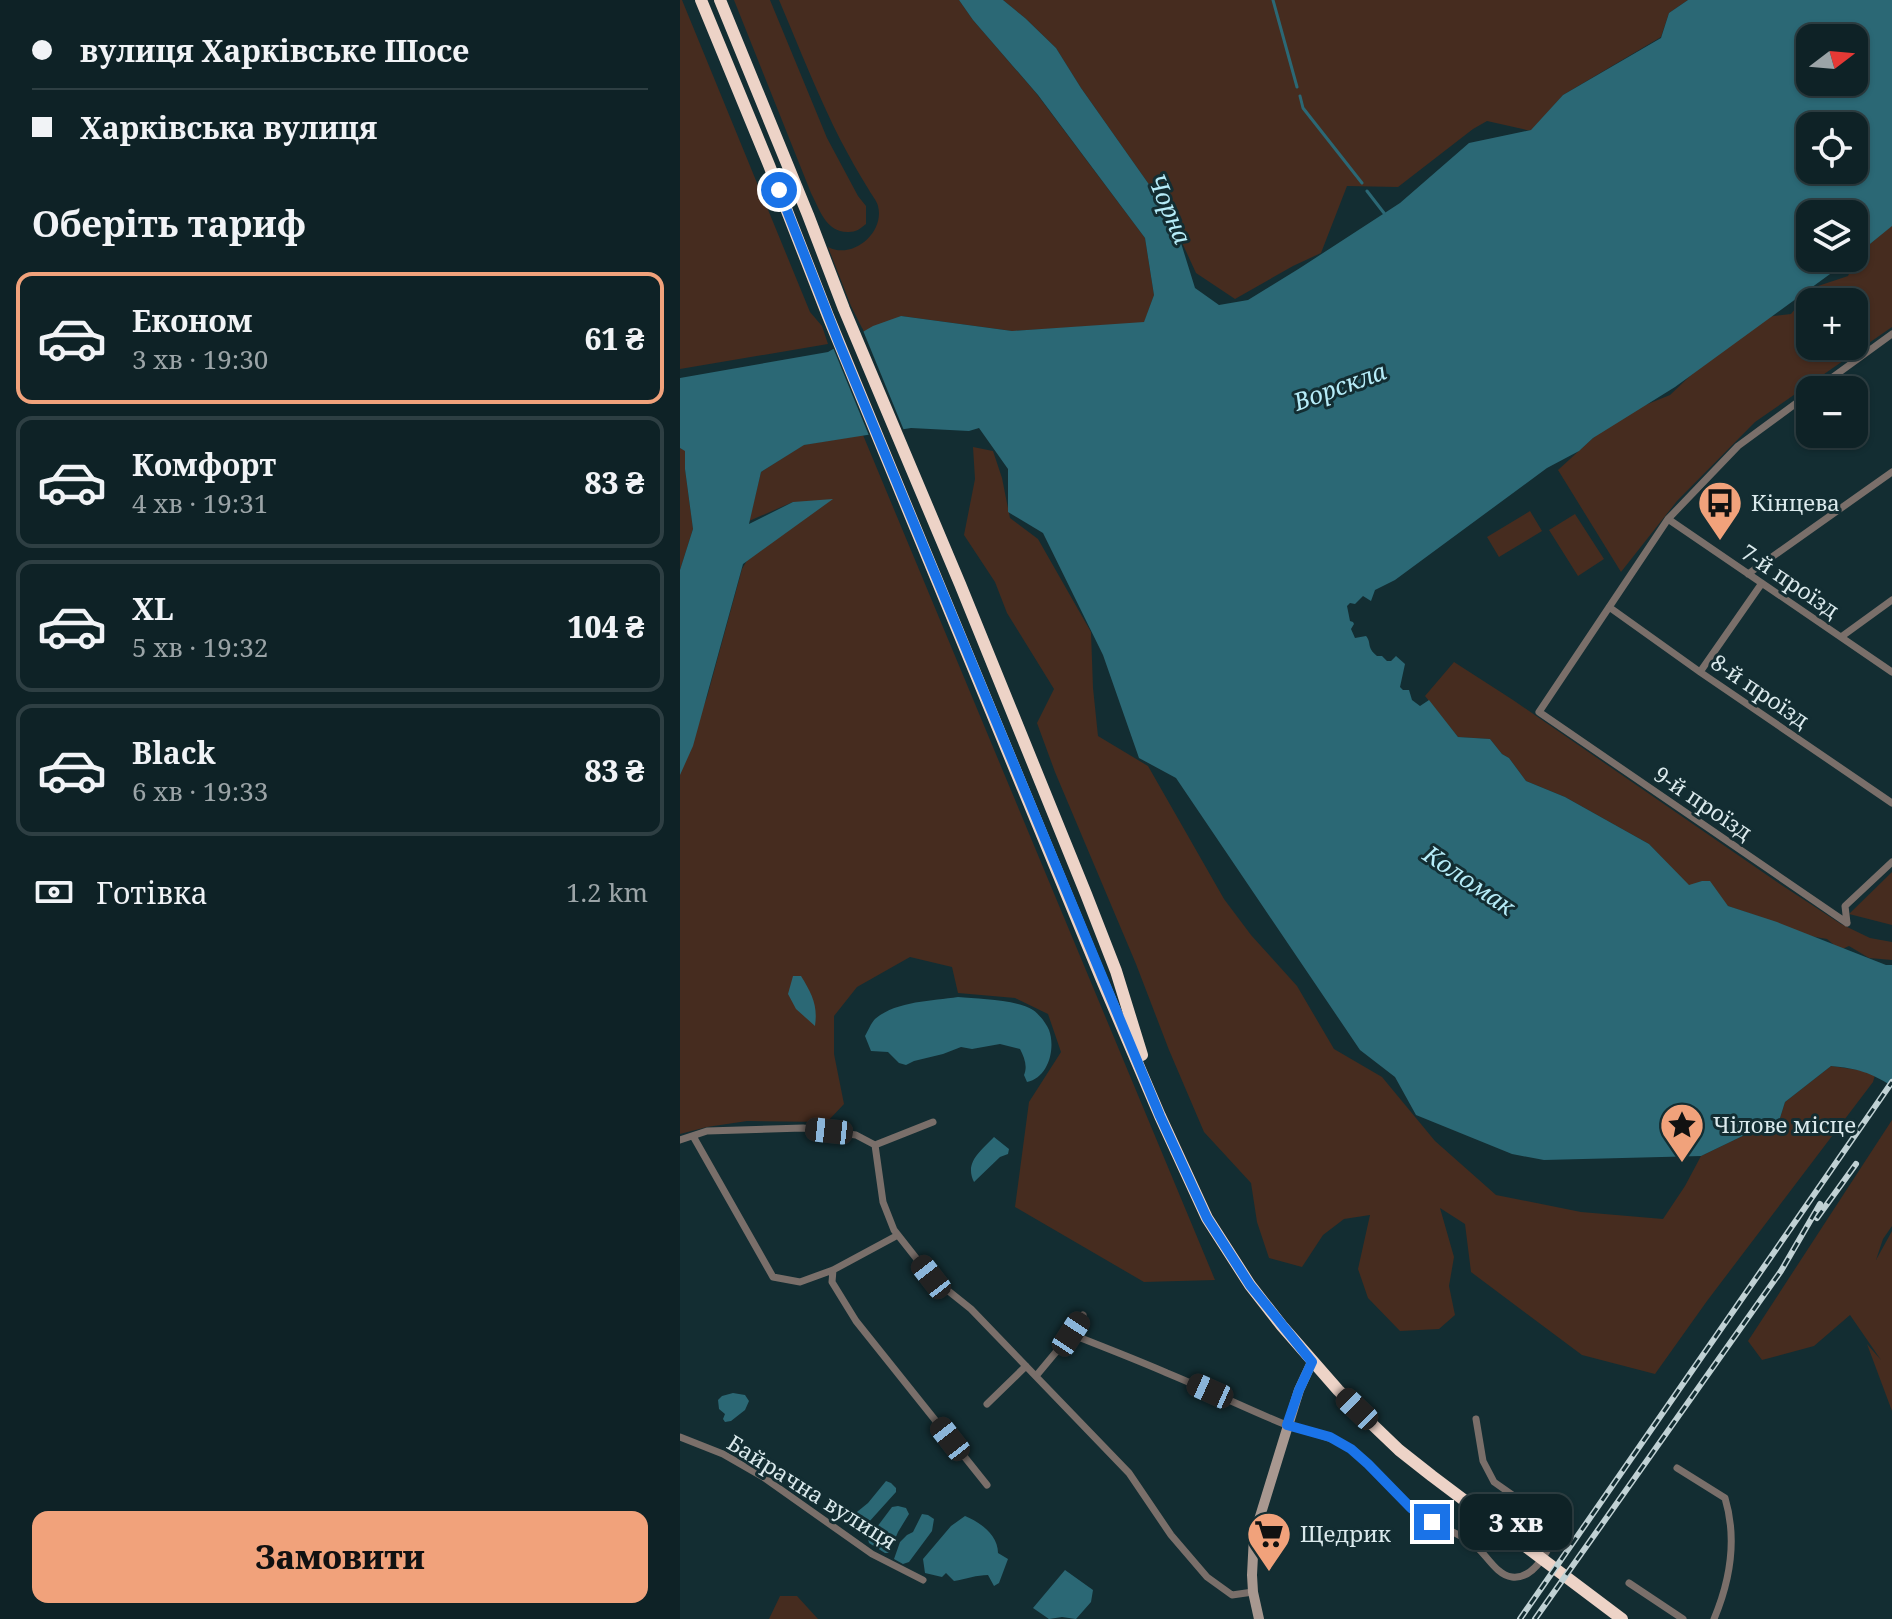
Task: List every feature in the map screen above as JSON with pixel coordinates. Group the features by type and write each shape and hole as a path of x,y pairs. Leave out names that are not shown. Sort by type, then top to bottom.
{"highway":[{"path":"701,0 941,591 1160,1116 1207,1218 1250,1285 1312,1362 1399,1450 1622,1619"},
{"path":"720,0 1116,971 1160,1116"}],"street":[{"path":"1834,376 1892,334"},
{"path":"1609,607 1668,519 1738,446 1796,404"},
{"path":"1748,574 1892,472"},
{"name":"7-й проїзд","path":"1668,519 1892,672"},
{"path":"1700,672 1762,583"},
{"path":"1841,637 1892,600"},
{"name":"8-й проїзд","path":"1609,607 1892,803"},
{"name":"9-й проїзд","path":"1609,607 1539,712 1847,923 1845,906 1892,862"},
{"path":"680,1140 707,1131 803,1128 856,1135 875,1145 933,1122"},
{"path":"693,1136 773,1277 800,1282 833,1270 898,1235"},
{"path":"875,1145 883,1202 894,1230 931,1277 971,1309 1129,1473 1171,1535 1207,1577 1232,1595 1253,1592"},
{"path":"833,1270 832,1282 856,1321 987,1485"},
{"path":"1036,1376 1083,1315"},
{"path":"1071,1334 1287,1425 1330,1437 1351,1449 1411,1508 1473,1543 1501,1574 1512,1577 1532,1572 1558,1527 1494,1482 1483,1461 1476,1419"},
{"path":"1259,1619 1253,1592 1254,1536 1287,1425 1312,1362"},
{"path":"987,1404 1026,1366"},
{"name":"Байрачна вулиця","path":"680,1437 723,1454 763,1477 872,1554 923,1580"},
{"path":"1677,1468 1725,1498 1731,1517 1730,1571 1714,1619"},
{"path":"1629,1583 1683,1619"}],"shaded area":[{"path":"680,0 810,312 822,326 828,344 680,369"},
{"path":"734,0 770,0 827,138 866,206 866,224 858,230 835,229 821,213"},
{"path":"779,0 959,0 1036,93 1145,238 1154,295 1144,323 1012,331 901,316 865,334 828,247 847,250 865,242 877,226 878,206 833,124"},
{"path":"1003,0 1688,0 1669,13 1661,37 1563,95 1531,131 1487,121 1398,187 1347,186 1321,253 1235,299 1196,273 1167,210 1056,48"},
{"path":"1892,225 1892,327 1868,344 1868,288 1812,288 1848,276 1850,272 1868,272 1868,246"},
{"path":"1796,308 1796,360 1844,360 1821,376 1796,376 1796,394 1755,422 1677,501 1621,572 1558,470 1628,412 1670,395 1710,357 1766,317 1791,314"},
{"path":"863,435 1215,1280 1144,1282 1015,1207 1029,1102 1061,1052 1048,1014 1015,998 958,993 952,967 910,957 857,987 834,1016 834,1054 844,1104 827,1122 747,1121 680,1134 680,763 707,697 742,569 753,550 793,502 749,521 761,472 803,445"},
{"path":"973,447 993,451 1010,518 1038,539 1091,632 1098,736 1148,766 1224,899 1251,935 1297,986 1334,1049 1382,1077 1435,1141 1496,1195 1581,1212 1663,1219 1701,1156 1780,1118 1785,1102 1831,1066 1875,1075 1873,1082 1655,1374 1582,1355 1471,1272 1465,1224 1440,1208 1454,1257 1449,1286 1455,1315 1439,1329 1400,1331 1368,1298 1358,1269 1370,1215 1344,1219 1323,1235 1302,1267 1269,1258 1257,1222 1251,1183 1204,1132 1055,772 1037,723 1054,689 1007,613 995,582 964,535 975,479"},
{"path":"680,448 685,450 693,529 680,570"},
{"path":"1530,511 1542,531 1499,557 1487,537"},
{"path":"1575,514 1604,559 1578,576 1549,530"},
{"path":"1454,662 1841,924 1870,938 1892,942 1892,960 1869,958 1849,946 1840,950 1827,939 1798,934 1728,906 1702,881 1689,886 1649,844 1565,797 1526,781 1490,739 1458,737 1425,696"},
{"path":"1892,872 1892,925 1849,914"},
{"path":"1892,1120 1892,1226 1883,1239 1876,1260 1892,1231 1892,1411 1867,1344 1881,1360 1850,1315 1814,1346 1762,1360 1748,1341"},
{"path":"780,1596 797,1596 818,1619 769,1619"}],"water":[{"path":"959,0 1003,0 1056,48 1167,210 1195,288 1219,305 1248,300 1300,268 1400,203 1469,143 1531,130 1563,95 1661,38 1669,13 1688,0 1892,0 1892,226 1868,246 1868,200 1796,200 1796,272 1833,272 1811,288 1796,288 1796,299 1675,387 1593,438 1579,451 1547,468 1395,580 1375,590 1371,601 1363,596 1355,604 1347,606 1350,621 1354,624 1351,629 1355,638 1366,636 1377,656 1391,661 1396,656 1405,664 1400,687 1409,690 1412,700 1420,706 1429,700 1458,737 1490,739 1526,781 1565,797 1649,844 1689,885 1710,881 1728,906 1892,965 1892,1086 1863,1072 1831,1066 1785,1102 1780,1118 1701,1156 1544,1160 1512,1154 1416,1115 1395,1077 1360,1050 1176,778 1139,758 1103,655 1043,533 1008,512 1008,469 979,428 969,431 911,428 804,445 761,472 749,524 793,502 833,499 743,564 693,746 680,775 680,570 693,529 685,451 680,448 680,378 828,352 873,326 901,316 1012,331 1144,322 1154,295 1145,238 1038,95"},
{"path":"793,976 801,976 811,994 816,1012 815,1026 796,1009 788,994"},
{"path":"958,997 1017,1004 1038,1014 1051,1038 1051,1054 1040,1075 1027,1082 1020,1049 1000,1044 972,1049 961,1047 906,1065 899,1063 888,1052 871,1051 865,1036 874,1021 884,1013 915,1003"},
{"path":"994,1137 1009,1149 1008,1154 1000,1157 974,1182 971,1175 973,1163"},
{"path":"733,1393 745,1395 749,1401 745,1410 725,1422 725,1414 719,1409 718,1400"},
{"path":"886,1481 896,1488 896,1492 859,1533 854,1531 849,1523 852,1516 868,1503"},
{"path":"892,1507 906,1508 909,1514 889,1553 885,1553 869,1543 868,1539"},
{"path":"922,1514 934,1519 932,1531 909,1562 903,1564 894,1559 900,1542 913,1532"},
{"path":"965,1516 987,1530 995,1540 998,1553 1008,1559 999,1583 994,1586 988,1575 954,1581 946,1573 942,1577 925,1573 923,1559 951,1526"},
{"path":"1065,1570 1093,1590 1091,1602 1076,1619 1049,1619 1033,1608"}],"pier":[{"path":"862,328 905,433 870,438 832,345"}],"waterway":[{"path":"1273,0 1297,87"},
{"path":"1300,96 1303,108 1362,183"},
{"path":"1367,191 1384,213"}],"railway":[{"path":"1520,1619 1892,1082"},
{"path":"1817,1218 1856,1164"},
{"path":"1535,1619 1781,1271 1820,1204"}],"place":[{"name":"Кінцева","path":"1720,542"},
{"name":"Чілове місце","path":"1682,1164"},
{"name":"Щедрик","path":"1269,1573"}],"route":[{"path":"779,190 941,591 1160,1116 1207,1218 1250,1285 1312,1362 1287,1425 1330,1437 1351,1449 1411,1508 1432,1522"}],"water label":[{"name":"Чорна","path":"1169,209"},
{"name":"Ворскла","path":"1340,387"},
{"name":"Коломак","path":"1469,881"}]}
